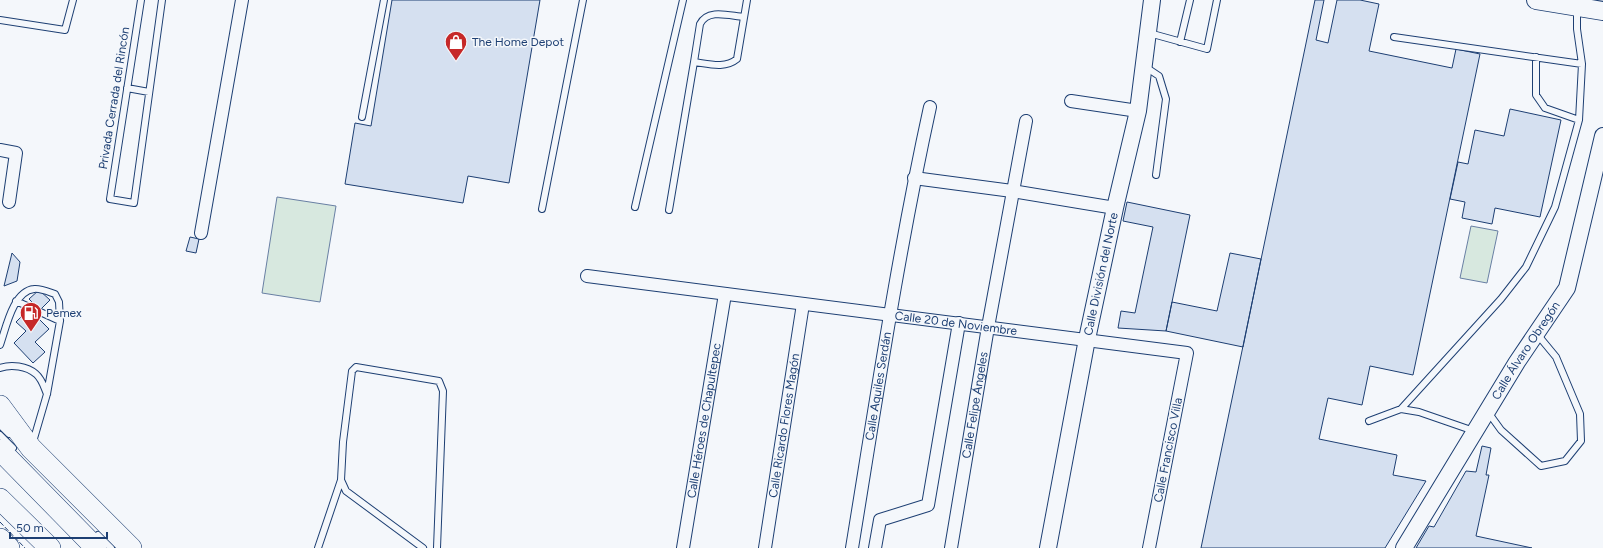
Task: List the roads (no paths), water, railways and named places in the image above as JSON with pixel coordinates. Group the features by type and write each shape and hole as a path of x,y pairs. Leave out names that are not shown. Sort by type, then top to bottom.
{"highway":[{"path":"0,406 17,447 95,539"},
{"path":"17,447 131,548"},
{"path":"0,499 50,548"},
{"path":"0,539 9,548"}],"main road":[{"name":"Calle División del Norte","path":"1048,548 1088,339 1115,208 1138,111 1152,0"},
{"path":"1536,0 1603,11"},
{"path":"1577,7 1597,0"},
{"name":"Calle Álvaro Obregón","path":"1404,548 1536,333 1567,288 1603,136"}],"street":[{"path":"201,233 242,0"},
{"path":"1071,101 1138,111"},
{"name":"Calle Aquiles Serdán","path":"852,548 914,178 930,107"},
{"name":"Calle Felipe Ángeles","path":"951,548 988,327 1026,121"},
{"path":"0,150 16,153 9,202"},
{"path":"914,178 1012,191 1115,208"},
{"name":"Calle 20 de Noviembre","path":"587,276 1088,339 1187,353"},
{"name":"Calle Héroes de Chapultepec","path":"683,548 725,294"},
{"name":"Calle Ricardo Flores Magón","path":"765,548 803,304"},
{"path":"875,548 880,520 928,505 959,323"},
{"name":"Calle Francisco Villa","path":"1149,548 1187,353"}],"lane":[{"path":"0,20 65,30 73,0"},
{"name":"Privada Cerrada del Rincón","path":"141,0 110,199 134,203 149,92"},
{"path":"127,88 149,92 162,0"},
{"path":"362,117 384,0"},
{"path":"542,209 583,0"},
{"path":"635,207 683,0"},
{"path":"694,62 722,65 731,64 737,59 747,0"},
{"path":"1180,42 1190,0"},
{"path":"1148,33 1207,49 1217,0"},
{"path":"1401,410 1501,299 1526,267 1555,207 1579,120 1582,64 1577,29 1577,7"},
{"path":"668,210 700,24 703,18 713,14 744,17"},
{"path":"1394,37 1582,64"},
{"path":"1536,57 1536,95 1545,108 1579,120"},
{"path":"1143,68 1160,76 1166,99 1156,175"},
{"path":"0,345 16,301 24,292 34,289 55,294 59,302 60,321 47,394 17,447"},
{"path":"16,301 60,321"},
{"path":"1488,411 1501,430 1541,466 1565,461 1581,441 1580,414 1556,357 1536,333"},
{"path":"0,368 17,366 36,374 42,381 47,394"},
{"path":"318,548 341,480 352,371 356,367 439,381 443,391 437,548"},
{"path":"1369,421 1401,410 1419,412 1476,432"},
{"path":"0,425 17,447"},
{"path":"0,435 17,447 123,548"},
{"path":"341,480 346,491 423,548"},
{"path":"95,539 111,548"}],"place":[{"name":"The Home Depot","path":"456,62"},
{"name":"Pemex","path":"31,332"}]}
